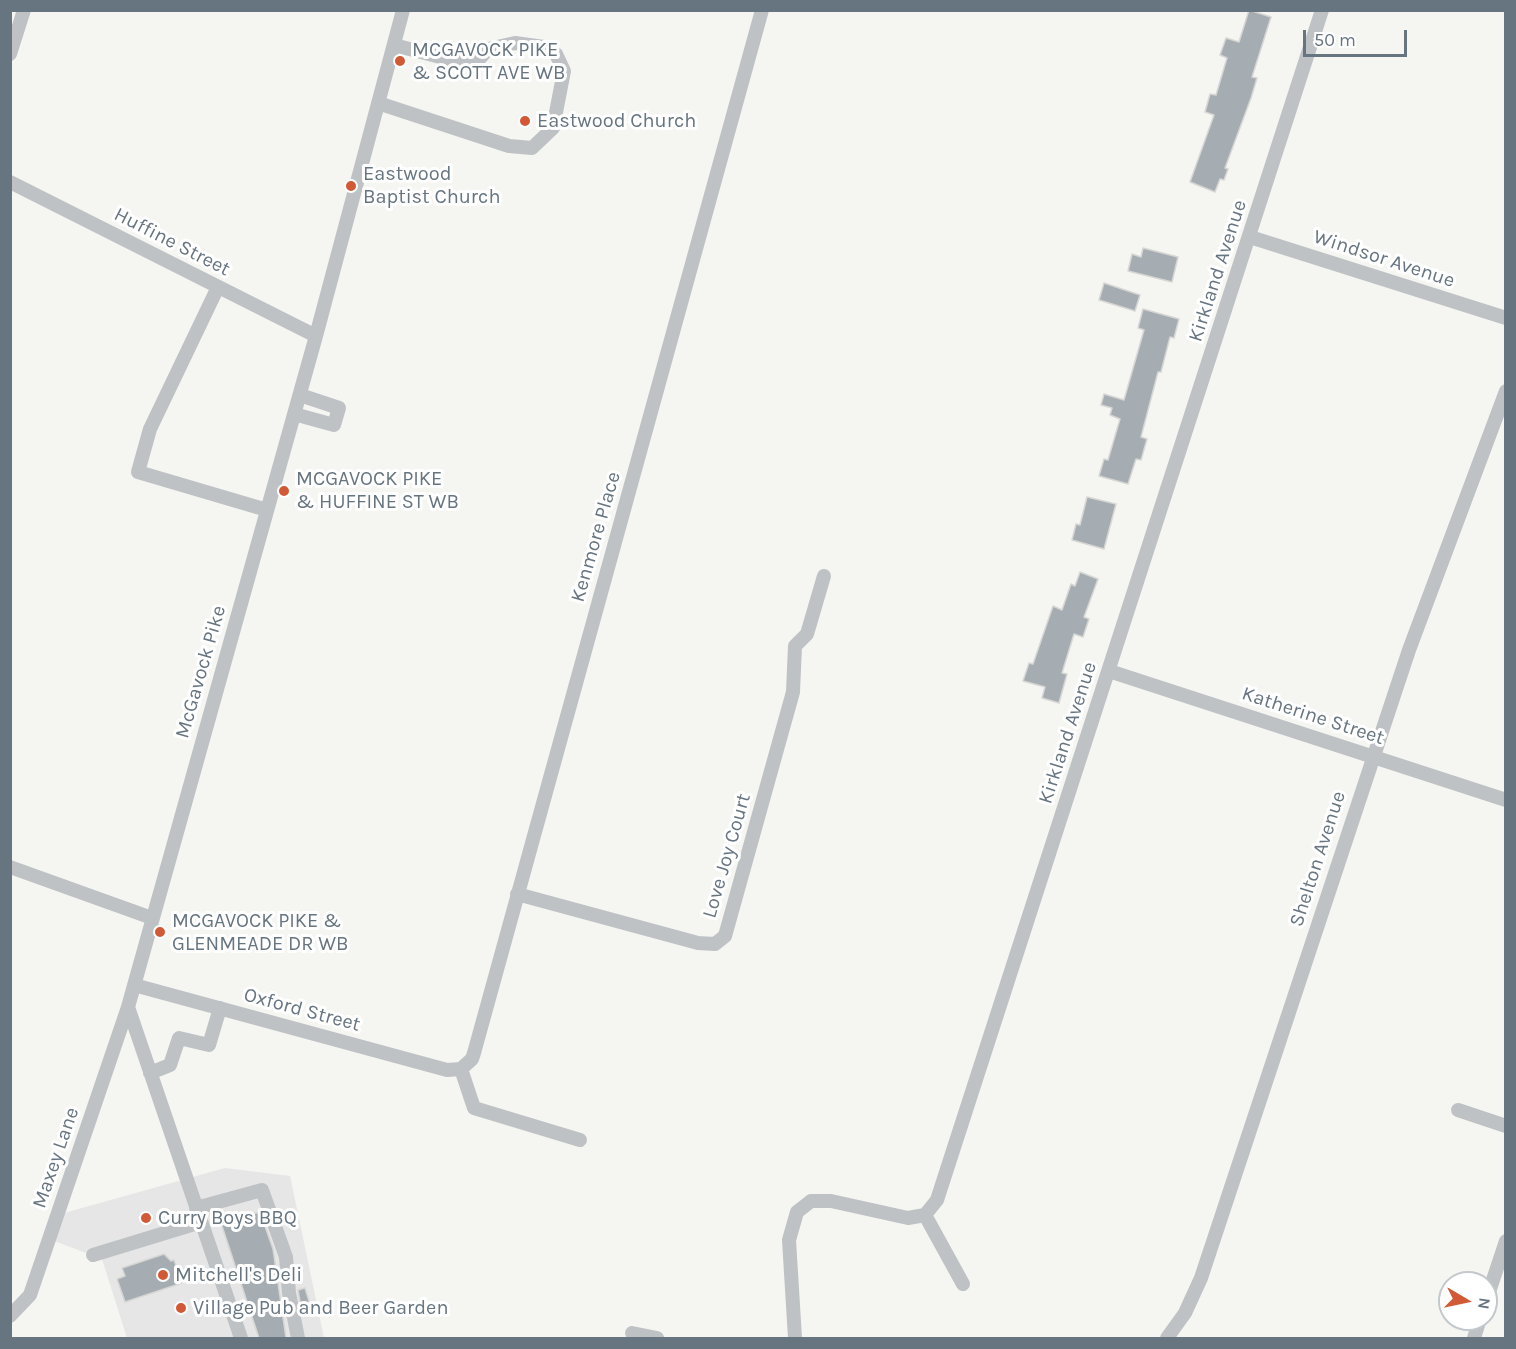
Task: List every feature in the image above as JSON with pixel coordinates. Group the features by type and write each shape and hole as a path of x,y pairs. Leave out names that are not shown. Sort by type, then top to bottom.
{"street":[{"path":"10,54 24,10"},
{"name":"McGavock Pike","path":"128,1007 300,395 403,10"},
{"name":"Kenmore Place","path":"461,1069 472,1059 762,10"},
{"name":"Kirkland Avenue","path":"925,1215 937,1200 1322,10"},
{"path":"378,103 508,146 532,148 553,128 564,71 556,54 543,47 515,43 488,49 480,57 448,59 394,45"},
{"name":"Huffine Street","path":"10,182 316,336"},
{"name":"Windsor Avenue","path":"1250,237 1506,318"},
{"path":"218,287 150,429 138,472 267,510"},
{"name":"Shelton Avenue","path":"1167,1338 1185,1313 1201,1278 1409,650 1506,391"},
{"path":"294,414 334,425 339,408 300,395"},
{"name":"Love Joy Court","path":"517,894 698,943 715,944 725,936 793,692 795,646 807,634 824,576"},
{"name":"Katherine Street","path":"1109,671 1506,800"},
{"path":"10,867 152,918"},
{"name":"Oxford Street","path":"134,985 447,1070 461,1069"},
{"path":"128,1007 241,1338"},
{"name":"Maxey Lane","path":"10,1316 30,1295 128,1007"},
{"path":"150,1073 170,1065 179,1038 209,1045 220,1008"},
{"path":"461,1069 474,1108 580,1140"},
{"path":"1458,1110 1506,1126"},
{"path":"196,1208 262,1190 286,1257 289,1293 298,1338"},
{"path":"795,1338 789,1240 793,1219 805,1204 811,1201 831,1201 909,1218 925,1215 963,1284"},
{"path":"93,1255 201,1222"},
{"path":"1496,1271 1506,1241"},
{"path":"632,1333 657,1338"}],"shaded area":[{"path":"225,1168 290,1176 324,1338 127,1338 102,1259 49,1239 57,1215"}],"building":[{"path":"1249,10 1271,17 1252,77 1257,78 1251,98 1225,168 1228,169 1224,180 1220,179 1215,192 1190,182 1214,115 1205,112 1210,94 1216,95 1227,58 1220,55 1226,38 1239,42"},
{"path":"1143,248 1178,257 1172,282 1128,271 1132,254 1141,257"},
{"path":"1104,283 1140,295 1135,311 1099,300"},
{"path":"1143,309 1179,319 1174,338 1170,337 1161,372 1158,372 1141,437 1147,439 1141,460 1136,459 1128,484 1099,476 1104,459 1108,460 1120,419 1110,415 1112,408 1101,405 1104,394 1124,400 1144,330 1138,328"},
{"path":"1087,497 1116,504 1104,549 1072,540 1076,524 1080,525"},
{"path":"1080,572 1098,579 1084,617 1089,619 1083,637 1074,634 1062,673 1067,674 1059,703 1042,698 1045,687 1023,681 1029,663 1033,664 1053,606 1062,610 1071,584 1075,586"},
{"path":"260,1212 273,1249 286,1338 259,1338 221,1223"},
{"path":"164,1254 171,1261 174,1260 182,1283 125,1302 117,1279 125,1276 122,1268"},
{"path":"305,1288 312,1311 302,1313 298,1290"}],"place":[{"name":"MCGAVOCK PIKE & SCOTT AVE WB","path":"400,61"},
{"name":"Eastwood Church","path":"525,121"},
{"name":"Eastwood Baptist Church","path":"351,186"},
{"name":"MCGAVOCK PIKE & HUFFINE ST WB","path":"284,491"},
{"name":"MCGAVOCK PIKE & GLENMEADE DR WB","path":"160,932"},
{"name":"Curry Boys BBQ","path":"146,1218"},
{"name":"Mitchell's Deli","path":"163,1275"},
{"name":"Village Pub and Beer Garden","path":"181,1308"}]}
